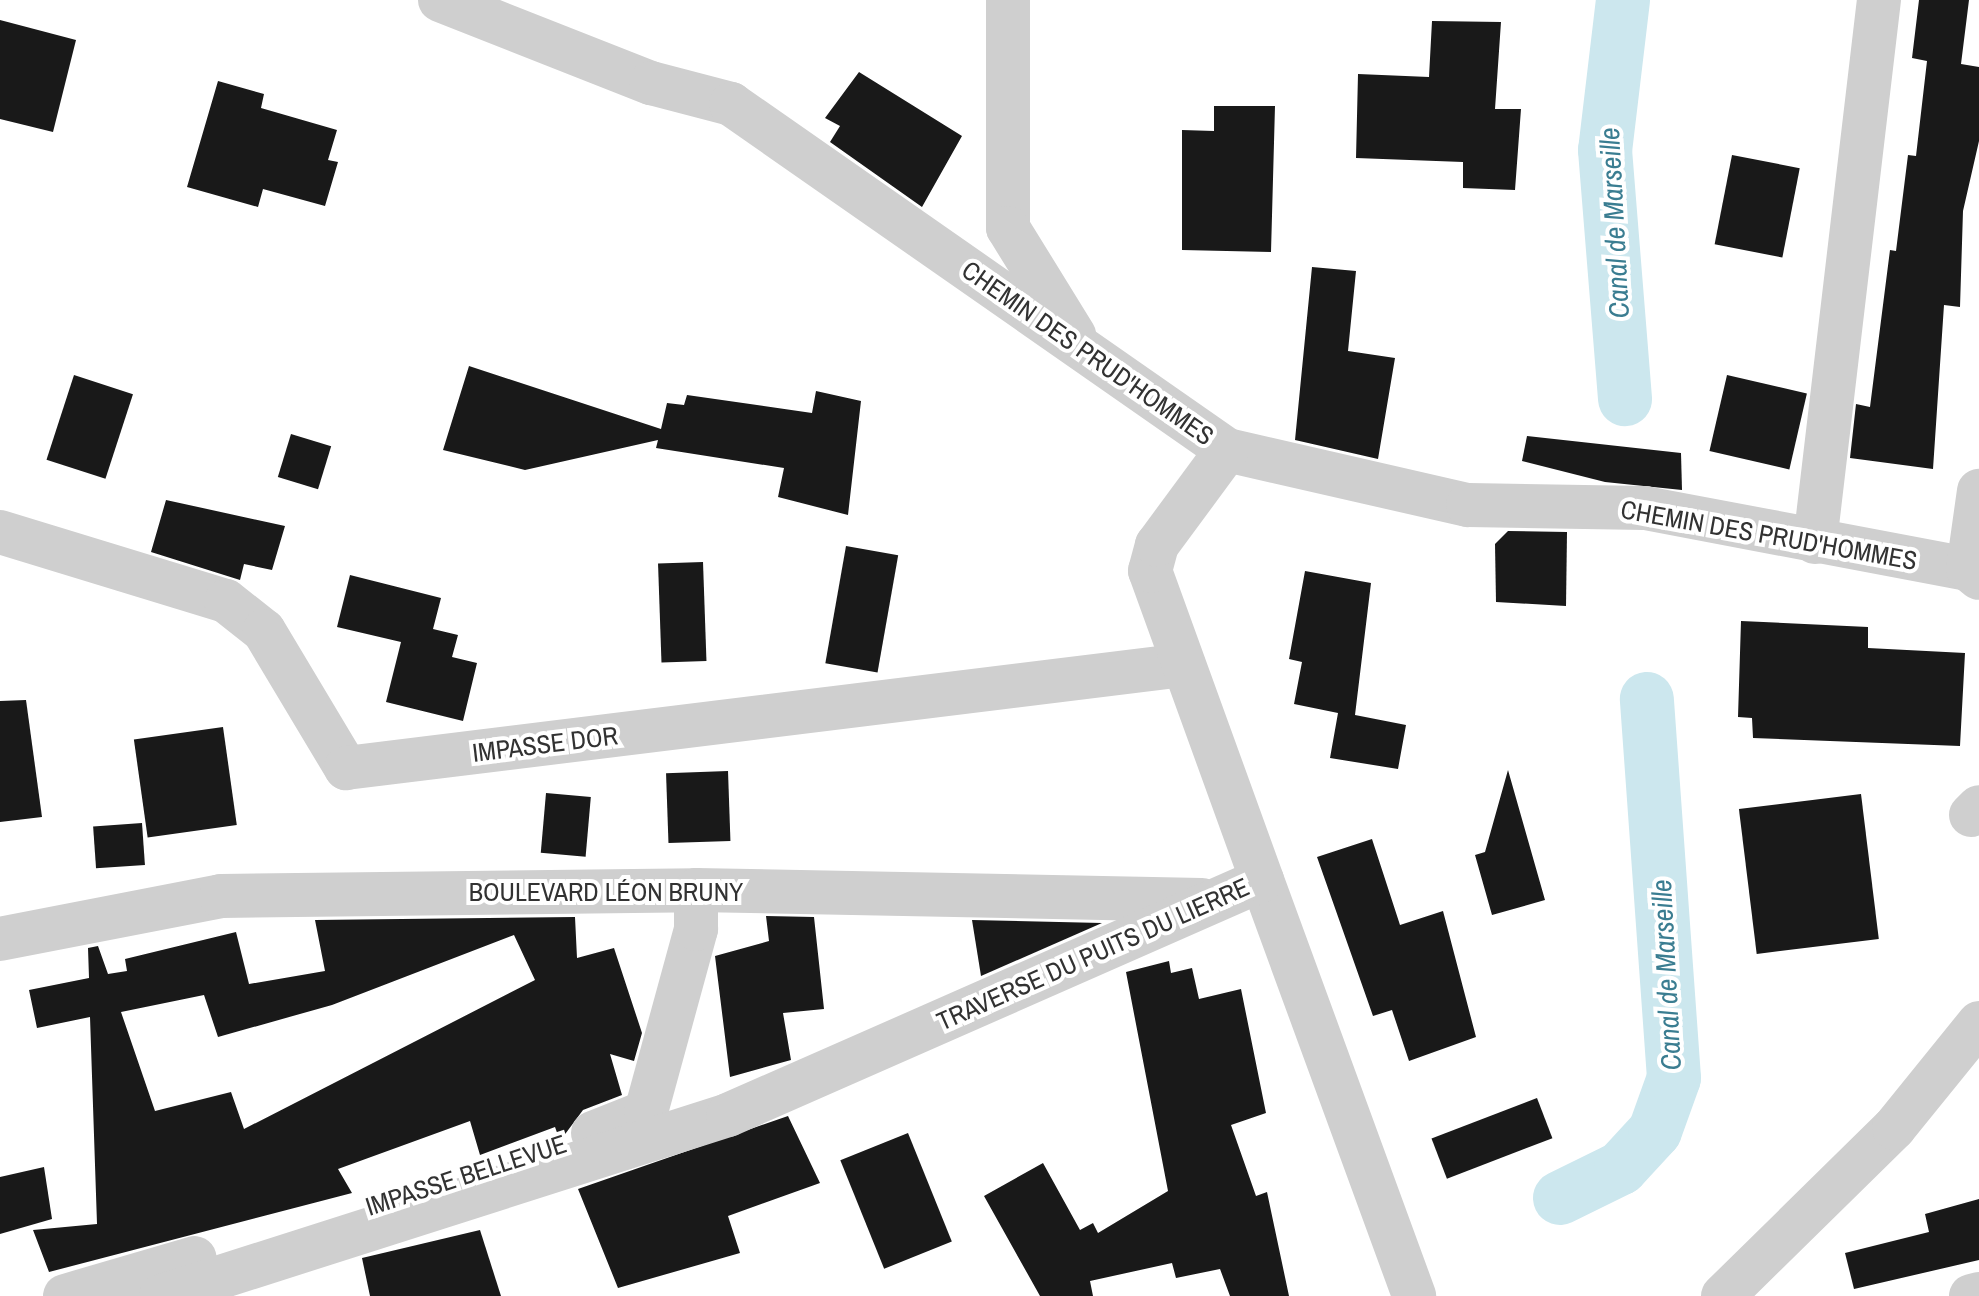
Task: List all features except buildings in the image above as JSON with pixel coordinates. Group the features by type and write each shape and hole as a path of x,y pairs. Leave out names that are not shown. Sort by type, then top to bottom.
{"street":[{"name":"CHEMIN DES PRUD'HOMMES","path":"440,0 651,83 731,104 1227,450 1468,505 1645,508 1974,574"},
{"path":"1008,0 1008,228 1084,350"},
{"path":"1815,542 1879,0"},
{"name":"TRAVERSE DU PUITS DU LIERRE","path":"161,1296 728,1115 1262,880 1150,571 1157,545 1227,450"},
{"path":"1974,574 1979,491"},
{"name":"IMPASSE DOR","path":"0,532 226,601 264,631 346,768 1184,665"},
{"path":"1262,880 1414,1296"},
{"name":"BOULEVARD LÉON BRUNY","path":"0,939 221,896 696,890 1217,900"},
{"name":"IMPASSE BELLEVUE","path":"65,1296 502,1167 646,1112 696,929 696,890"},
{"path":"1723,1296 1894,1128 1979,1023"},
{"path":"1971,1296 1979,1294"}],"waterway":[{"name":"Canal de Marseille","path":"1623,0 1605,150 1625,399"},
{"name":"Canal de Marseille","path":"1560,1198 1621,1168 1655,1131 1674,1078 1647,699"}]}
